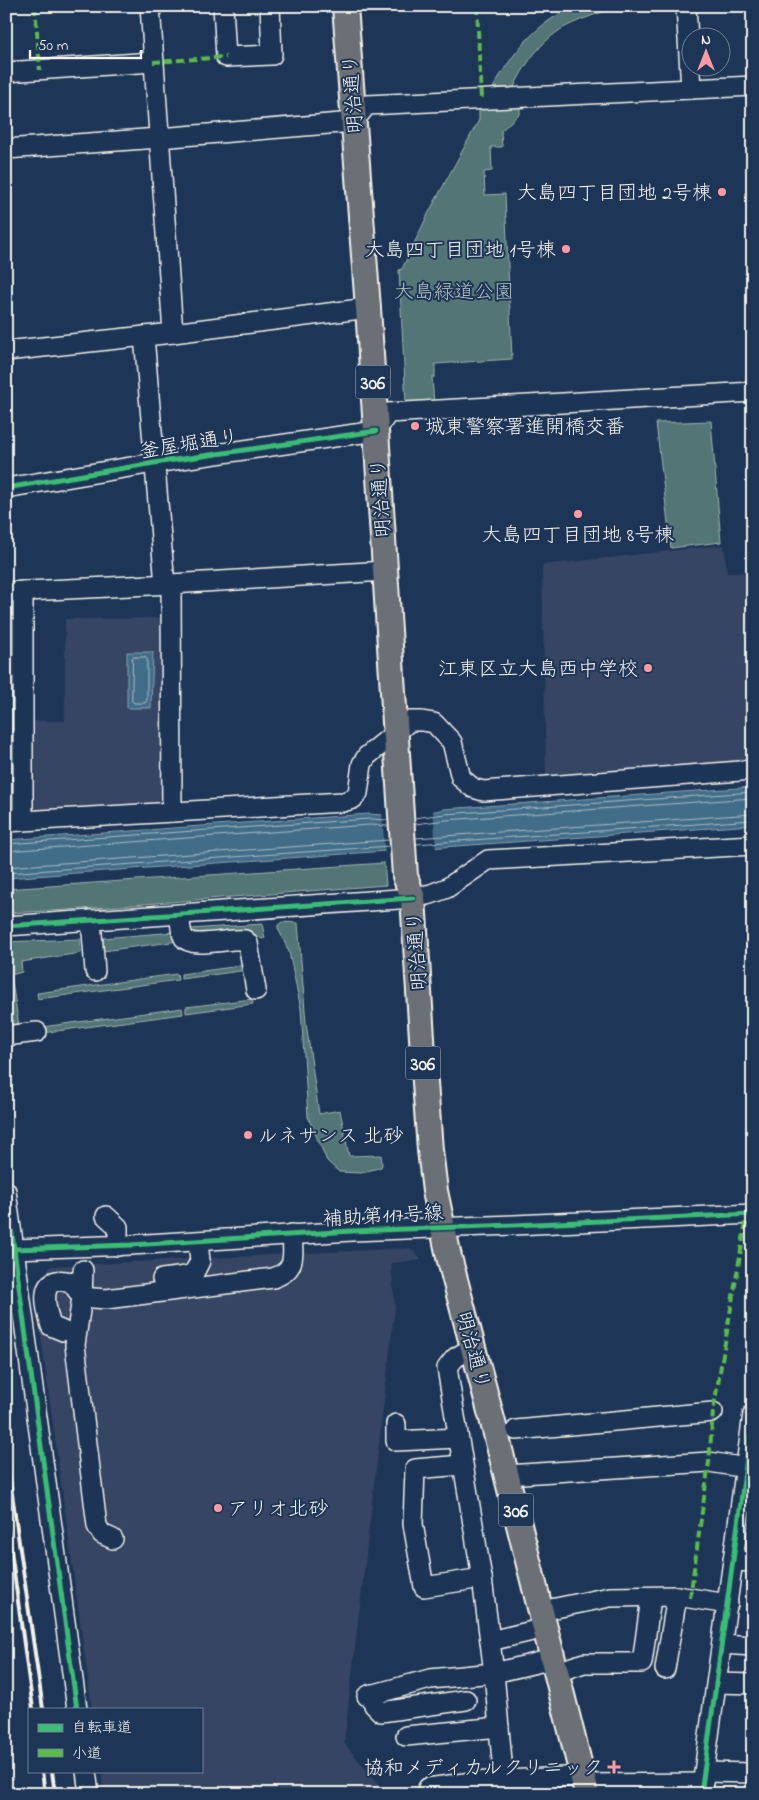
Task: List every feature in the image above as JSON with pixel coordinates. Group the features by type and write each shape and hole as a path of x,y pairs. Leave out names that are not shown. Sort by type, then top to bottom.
{"main road":[{"name":"明治通り","path":"345,6 360,113 403,727 430,1150 435,1191 442,1227 585,1785"},
{"name":"明治通り","path":"360,6 360,113 368,308 382,422 385,571 403,727"}],"street":[{"path":"150,6 172,333"},
{"path":"223,6 226,58 272,55 270,6"},
{"path":"686,6 691,89"},
{"path":"6,72 153,62"},
{"path":"6,149 159,138 360,113 753,86"},
{"path":"6,351 172,333 368,308"},
{"path":"144,336 154,463 168,584 172,812"},
{"name":"釜屋堀通り","path":"6,488 382,422 753,392"},
{"path":"385,571 15,592 14,822 343,802 353,799 358,793 362,764 367,756 403,727 422,721 434,723 452,742 461,778 473,788 484,791 753,770"},
{"path":"6,926 180,914 412,883 431,894 447,888 488,860 753,845"},
{"path":"180,914 182,934 188,942 195,944 231,939 245,940 250,950 256,990"},
{"path":"91,920 95,971"},
{"path":"6,1036 37,1032"},
{"path":"6,1191 77,1708"},
{"name":"補助第117号線","path":"14,1250 198,1242 292,1234 753,1214"},
{"path":"106,1216 118,1227 118,1246"},
{"path":"104,1288 272,1278 283,1275 292,1264 294,1258 292,1234"},
{"path":"69,1338 51,1326 45,1300 46,1291 55,1280 61,1279 71,1282 82,1297 106,1299 183,1283 194,1273 198,1266 198,1242"},
{"path":"83,1270 82,1297 69,1338 97,1526 102,1534 113,1539"},
{"path":"473,1347 455,1358 447,1368 482,1578 494,1673 505,1787"},
{"path":"516,1430 714,1412"},
{"path":"703,1783 733,1561 749,1469 752,1423"},
{"path":"396,1424 396,1441 458,1438"},
{"path":"507,1475 709,1462 749,1469"},
{"path":"462,1465 415,1469 413,1524 424,1587 482,1578"},
{"path":"733,1561 753,1562"},
{"path":"490,1641 610,1597 677,1596 728,1604"},
{"path":"665,1669 677,1596"},
{"path":"466,1700 381,1712 374,1705 369,1695 430,1679 555,1665 642,1663 650,1605"},
{"path":"646,1636 670,1640"},
{"path":"722,1644 753,1646"},
{"path":"717,1683 753,1684"},
{"path":"406,1736 499,1727"},
{"path":"86,1772 89,1794"},
{"path":"428,1788 472,1782 505,1787 703,1783 753,1773"}],"shaded area":[{"name":"江東区立大島西中学校","path":"724,545 727,573 753,572 753,762 546,778 542,565"},
{"path":"167,618 169,805 29,815 25,721 65,721 65,619"},
{"name":"アリオ北砂","path":"410,1248 422,1260 391,1263 395,1307 344,1743 384,1791 416,1794 104,1794 101,1772 202,1772 202,1708 92,1708 34,1286 51,1266"}],"green space":[{"path":"578,6 620,6 560,30 537,51 524,68 514,87 493,88 518,50 539,28 551,19"},
{"name":"大島緑道公園","path":"520,104 520,113 501,131 502,147 491,147 492,171 484,172 485,195 505,194 512,359 435,364 435,377 432,377 434,404 406,404 399,270 402,269 428,214 479,120 479,105"},
{"path":"711,421 721,542 671,548 656,423"},
{"path":"6,633 13,633 15,799 6,799"},
{"path":"384,863 386,885 68,910 6,913 6,889"},
{"path":"282,922 298,923 306,1023 319,1114 340,1110 349,1156 381,1155 381,1167 361,1173 339,1172 327,1161 308,1117 301,1009 289,952 278,928 278,925"},
{"path":"262,924 265,938 262,939 249,930 197,936 191,929"},
{"path":"174,932 179,941 103,951 103,938"},
{"path":"80,939 81,953 21,962 22,972 11,975 19,1026 6,1027 6,942"},
{"path":"247,965 248,970 181,979 181,974"},
{"path":"177,974 178,980 38,999 37,993"},
{"path":"252,999 253,1004 186,1013 186,1007"},
{"path":"182,1008 183,1014 42,1033 42,1027"}],"water":[{"path":"127,652 153,652 151,708 127,708"},
{"path":"753,787 753,825 6,878 6,840 369,814 426,813 444,809"}],"pier":[{"path":"433,809 436,850 385,854 382,812"}],"railway":[{"path":"6,1452 43,1708"},
{"path":"6,1515 33,1708"},
{"path":"42,1772 45,1794"},
{"path":"52,1772 55,1794"}],"marked path":[{"path":"35,6 40,70"},
{"path":"477,6 481,99"},
{"path":"153,62 226,57"},
{"path":"690,1598 709,1462 713,1412 745,1227 744,1214"}],"cycle path":[{"path":"6,488 154,463 376,431"},
{"path":"6,926 413,898"},
{"path":"6,1191 77,1708"},
{"path":"14,1249 131,1245 352,1231 753,1214"},
{"path":"701,1794 753,1414"}],"place":[{"name":"大島四丁目団地 2号棟","path":"722,192"},
{"name":"大島四丁目団地 1号棟","path":"566,249"},
{"name":"城東警察署進開橋交番","path":"415,426"},
{"name":"大島四丁目団地 8号棟","path":"578,514"},
{"name":"江東区立大島西中学校","path":"648,668"},
{"name":"ルネサンス 北砂","path":"248,1135"},
{"name":"アリオ北砂","path":"218,1508"},
{"name":"協和メディカルクリニック","path":"614,1767"}]}
